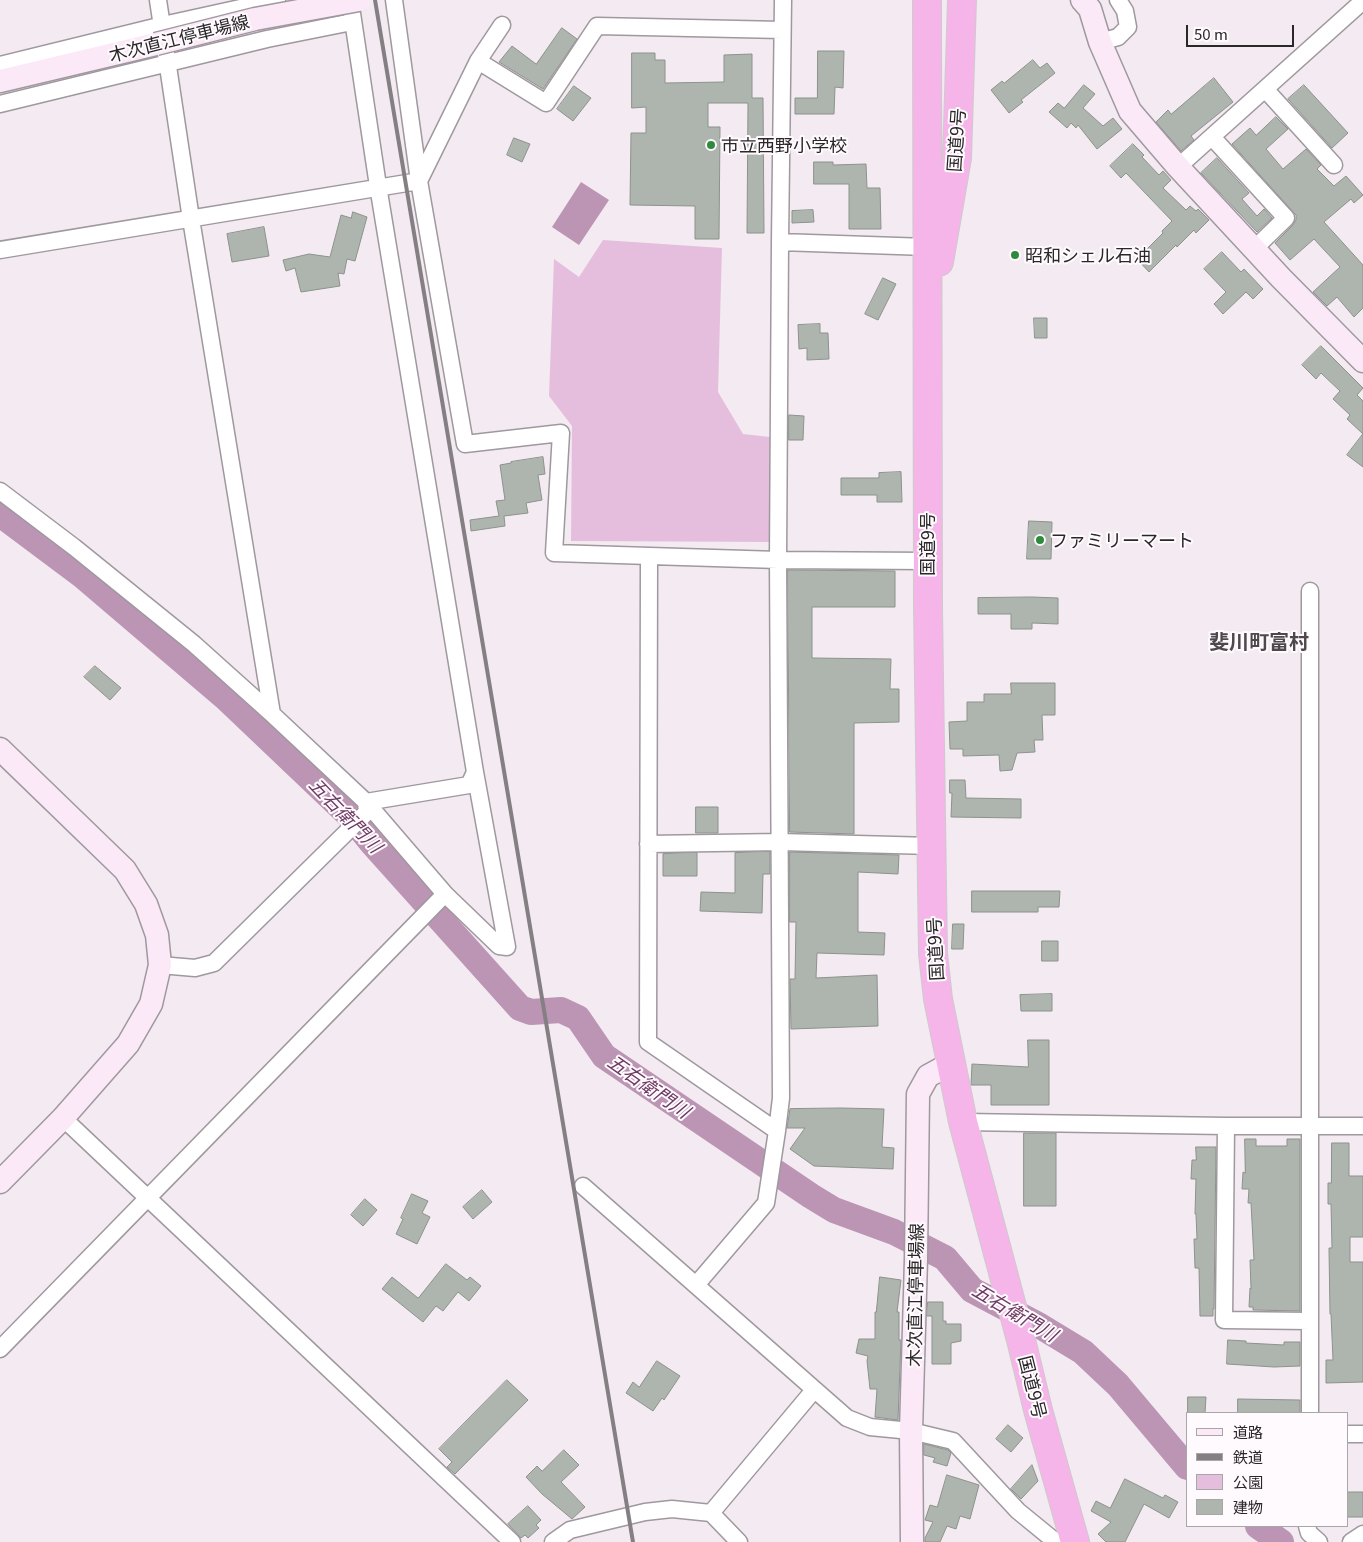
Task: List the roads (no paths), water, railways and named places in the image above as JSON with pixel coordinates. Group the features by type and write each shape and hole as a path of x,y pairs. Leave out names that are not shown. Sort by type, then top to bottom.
{"highway":[{"name":"国道9号","path":"927,0 926,338 933,954 938,999 963,1122 1038,1410 1075,1542"},
{"name":"国道9号","path":"926,338 958,158 962,0"}],"street":[{"path":"158,0 159,34 168,62 191,219 272,714"},
{"path":"0,65 159,34 277,0"},
{"path":"0,491 74,547 194,644 272,714 366,802 445,894 499,946 507,947 475,772 378,186 350,0"},
{"name":"木次直江停車場線","path":"0,81 159,34 359,0"},
{"path":"394,0 419,181 465,444 561,434 554,553 778,560 928,561"},
{"path":"696,1285 766,1203 781,1098 778,560 783,0"},
{"path":"1082,0 1090,9 1100,42 1130,111 1178,167 1254,249 1363,362"},
{"path":"1100,42 1118,37 1128,27 1126,11 1118,0"},
{"path":"1178,167 1363,1"},
{"path":"0,104 168,62 352,22"},
{"path":"419,181 478,61 502,25"},
{"path":"478,61 546,104 597,26 782,30"},
{"path":"1265,90 1334,165"},
{"path":"1212,137 1286,218 1254,249"},
{"path":"0,250 378,186 419,181"},
{"path":"780,242 927,247"},
{"path":"649,557 648,1042 777,1131"},
{"path":"1310,591 1310,1412"},
{"path":"0,750 125,870 146,904 156,935 160,965 151,1004 128,1044 63,1118 0,1182"},
{"path":"366,802 469,785 475,772"},
{"path":"160,965 195,968 214,963 367,812 366,802"},
{"path":"648,844 780,842 932,846"},
{"path":"0,1349 445,894"},
{"name":"木次直江停車場線","path":"912,1542 911,1430 918,1094 928,1076 950,1064"},
{"path":"63,1118 512,1542"},
{"path":"963,1122 1363,1126"},
{"path":"1226,1126 1224,1320 1310,1322"},
{"path":"583,1186 847,1418 870,1427 911,1430 953,1441 1018,1511 1056,1542"},
{"path":"711,1513 814,1390"},
{"path":"1348,1434 1363,1434"},
{"path":"553,1542 570,1530 645,1512 672,1509 711,1513 739,1542"},
{"path":"1307,1527 1309,1533 1319,1542"},
{"path":"1351,1542 1363,1534"}],"waterway":[{"name":"五右衛門川","path":"0,514 83,576 226,698 351,817 372,843 520,1008 531,1012 561,1010 578,1018 604,1056 811,1196 834,1210 894,1232 945,1258 972,1290 1040,1326 1083,1352 1118,1385 1186,1466"},
{"name":"五右衛門川","path":"1259,1527 1281,1542"}],"railway":[{"path":"375,0 633,1542"}],"place":[{"name":"市立西野小学校","path":"711,145"},
{"name":"昭和シェル石油","path":"1015,255"},
{"name":"ファミリーマート","path":"1040,540"}],"district":[{"name":"斐川町富村","path":"1259,641"}]}
